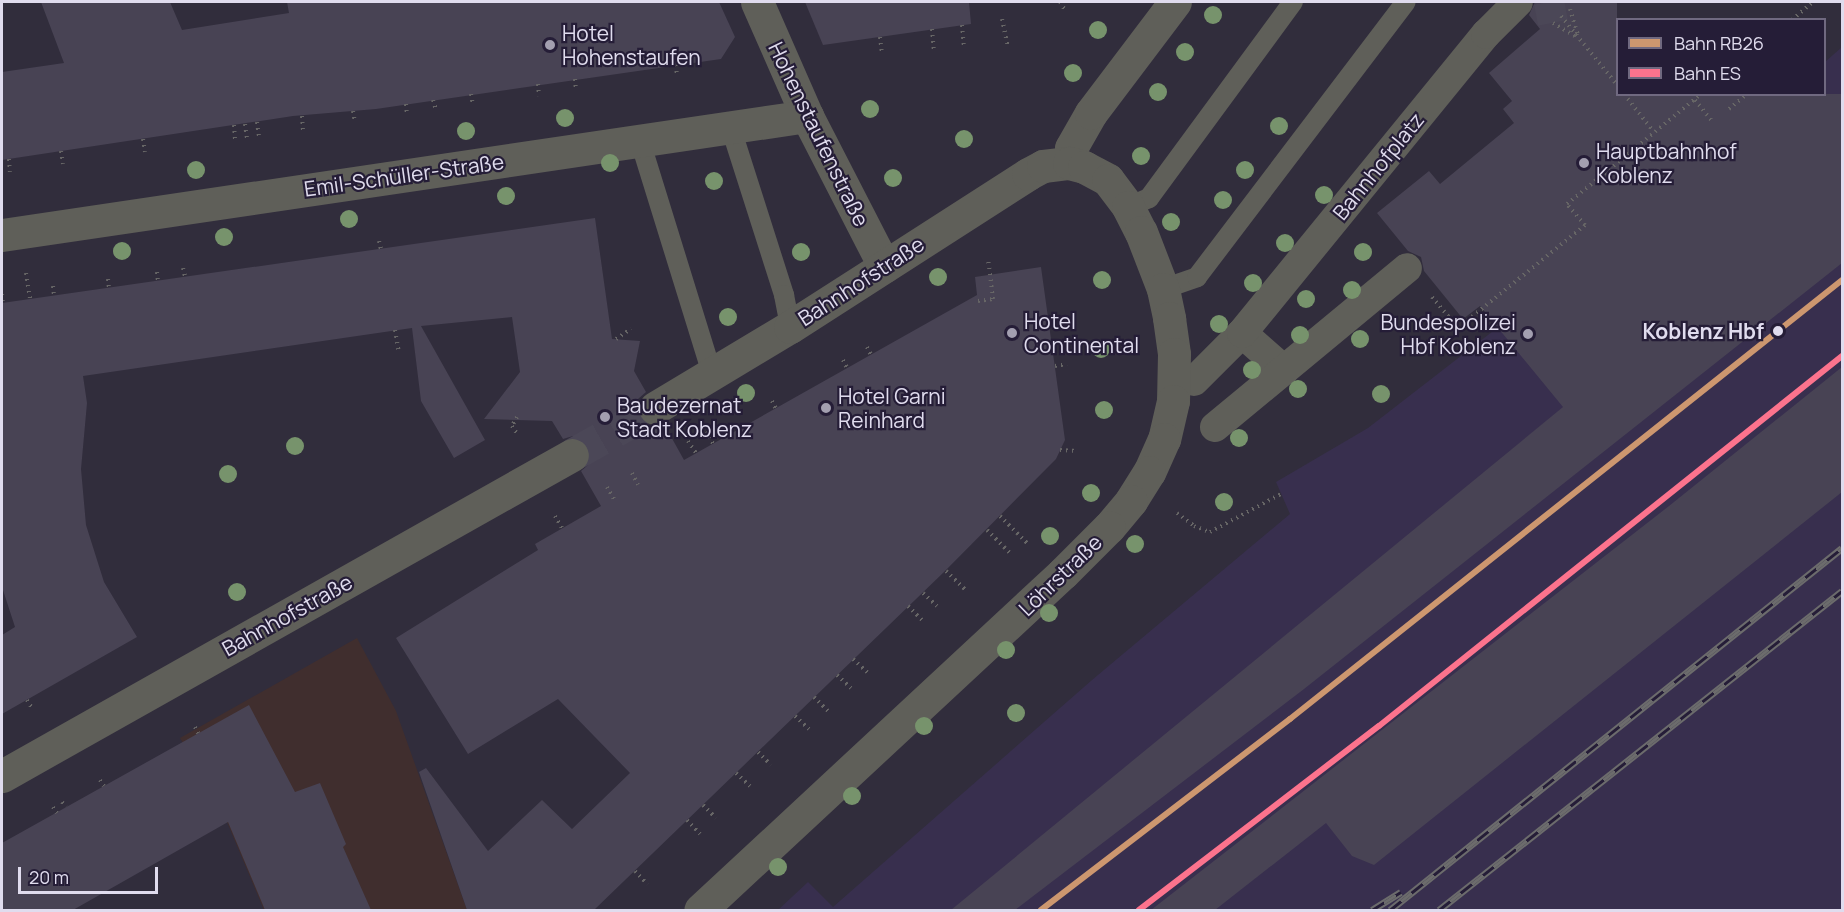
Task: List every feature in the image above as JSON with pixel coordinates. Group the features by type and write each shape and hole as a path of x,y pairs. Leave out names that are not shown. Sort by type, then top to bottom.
{"street":[{"name":"Hohenstaufenstraße","path":"757,2 807,116 884,266"},
{"path":"1069,163 1071,148 1091,113 1175,2"},
{"name":"Bahnhofplatz","path":"1194,381 1242,333 1486,34 1518,2"},
{"name":"Emil-Schüller-Straße","path":"2,235 807,116"},
{"name":"Löhrstraße","path":"700,910 1063,573 1109,527 1131,501 1149,472 1164,439 1173,401 1174,354 1163,289 1128,207 1108,180 1097,172 1069,163"},
{"name":"Bahnhofstraße","path":"655,408 790,327 1028,174 1043,166 1069,163"},
{"path":"1215,427 1407,268"},
{"path":"1242,333 1284,370"},
{"name":"Bahnhofstraße","path":"2,776 572,455"}],"lane":[{"path":"1128,207 1149,198 1293,2"},
{"path":"1163,289 1197,277 1406,2"},
{"path":"726,127 734,138 781,283 790,327"},
{"path":"640,141 712,374"}],"path":[{"path":"1060,2 1065,10"},
{"path":"1794,18 1813,2"},
{"path":"1570,9 1579,39"},
{"path":"1561,16 1616,85"},
{"path":"1002,19 1008,47"},
{"path":"1553,23 1579,39"},
{"path":"962,25 964,49"},
{"path":"932,29 934,51"},
{"path":"880,37 882,53"},
{"path":"676,65 677,76"},
{"path":"575,79 576,90"},
{"path":"538,84 540,96"},
{"path":"471,94 473,105"},
{"path":"1626,96 1654,132"},
{"path":"1407,268 1458,328 1585,225 1568,204 1699,96"},
{"path":"1730,109 1745,96"},
{"path":"434,100 436,110"},
{"path":"1695,100 1713,122"},
{"path":"406,104 407,115"},
{"path":"353,111 355,122"},
{"path":"302,116 303,130"},
{"path":"257,122 259,136"},
{"path":"246,124 248,138"},
{"path":"234,125 235,140"},
{"path":"143,139 145,152"},
{"path":"61,151 63,164"},
{"path":"9,159 10,172"},
{"path":"379,241 381,250"},
{"path":"978,301 993,298 988,261"},
{"path":"183,268 185,277"},
{"path":"157,272 158,281"},
{"path":"108,279 109,288"},
{"path":"53,286 54,296"},
{"path":"2,294 3,303"},
{"path":"1049,324 1062,323"},
{"path":"616,339 631,329"},
{"path":"395,330 399,353"},
{"path":"867,347 871,355"},
{"path":"843,360 847,368"},
{"path":"1055,366 1067,364"},
{"path":"772,401 776,409"},
{"path":"517,417 512,426 518,435"},
{"path":"707,431 713,444"},
{"path":"688,441 696,453"},
{"path":"1060,450 1077,451"},
{"path":"632,473 638,485"},
{"path":"607,487 614,499"},
{"path":"1177,513 1194,526 1210,532 1281,494"},
{"path":"555,516 562,528"},
{"path":"1000,516 1028,544"},
{"path":"987,530 1012,555"},
{"path":"946,571 966,590"},
{"path":"923,593 937,606"},
{"path":"908,606 922,620"},
{"path":"853,659 868,673"},
{"path":"837,675 851,688"},
{"path":"814,697 828,711"},
{"path":"27,700 32,708"},
{"path":"795,716 809,729"},
{"path":"195,727 198,733"},
{"path":"758,752 771,765"},
{"path":"736,773 750,786"},
{"path":"100,780 104,786"},
{"path":"62,802 66,807"},
{"path":"703,805 716,818"},
{"path":"53,807 57,813"},
{"path":"687,820 700,834"},
{"path":"635,871 647,884"}],"shaded area":[{"path":"1842,47 1842,910 778,910 808,882 833,907 1092,680 1290,514 1276,482 1368,428 1506,321 1821,96 1826,96 1826,61"},
{"path":"357,638 396,711 467,910 264,910 222,810 180,738"}],"building":[{"path":"41,2 170,2 182,30 289,13 287,2 719,2 735,37 721,59 376,109 293,116 2,160 2,72 64,63"},
{"path":"805,2 969,2 971,24 823,45"},
{"path":"1535,2 1617,2 1616,96 1826,96 1826,94 1842,94 1842,263 1304,689 1015,910 951,910 1563,407 1480,306 1463,319 1424,271 1421,257 1408,251 1377,213 1429,171 1440,184 1514,123 1503,109 1512,101 1489,73 1540,29 1529,15"},
{"path":"595,218 612,339 640,341 634,371 646,392 638,399 636,408 639,417 646,425 656,427 664,424 684,460 977,295 975,277 1041,267 1065,440 1056,459 944,572 594,910 467,910 419,772 426,768 488,851 542,800 572,829 630,773 558,699 468,754 396,638 538,550 535,544 601,506 581,471 588,465 591,456 589,446 582,439 573,436 563,439 552,421 484,419 520,372 512,317 421,326 485,440 454,458 421,401 412,328 83,376 87,403 81,469 86,525 104,582 137,637 2,714 2,635 15,627 2,587 2,303"},
{"path":"1842,367 1842,492 1374,865 1352,856 1326,823 1215,910 1151,910 1669,506"},
{"path":"249,705 295,792 320,783 346,844 343,847 371,910 265,910 228,822 73,910 2,910 2,843"}],"tunnel":[{"path":"1549,2 1553,23"},
{"path":"572,455 655,408"}],"railway":[{"path":"1390,910 1842,548"},
{"path":"1439,910 1842,591"},
{"path":"1372,910 1401,892"}],"rail line":[{"name":"RB26","path":"1041,910 1290,719 1842,280"},
{"name":"ES","path":"1139,910 1379,726 1842,356"}],"place":[{"name":"Hotel Hohenstaufen","path":"550,45"},
{"name":"Hauptbahnhof Koblenz","path":"1584,163"},
{"name":"Koblenz Hbf","path":"1778,331"},
{"name":"Hotel Continental","path":"1012,333"},
{"name":"Bundespolizei Hbf Koblenz","path":"1528,334"},
{"name":"Hotel Garni Reinhard","path":"826,408"},
{"name":"Baudezernat Stadt Koblenz","path":"605,417"}]}
